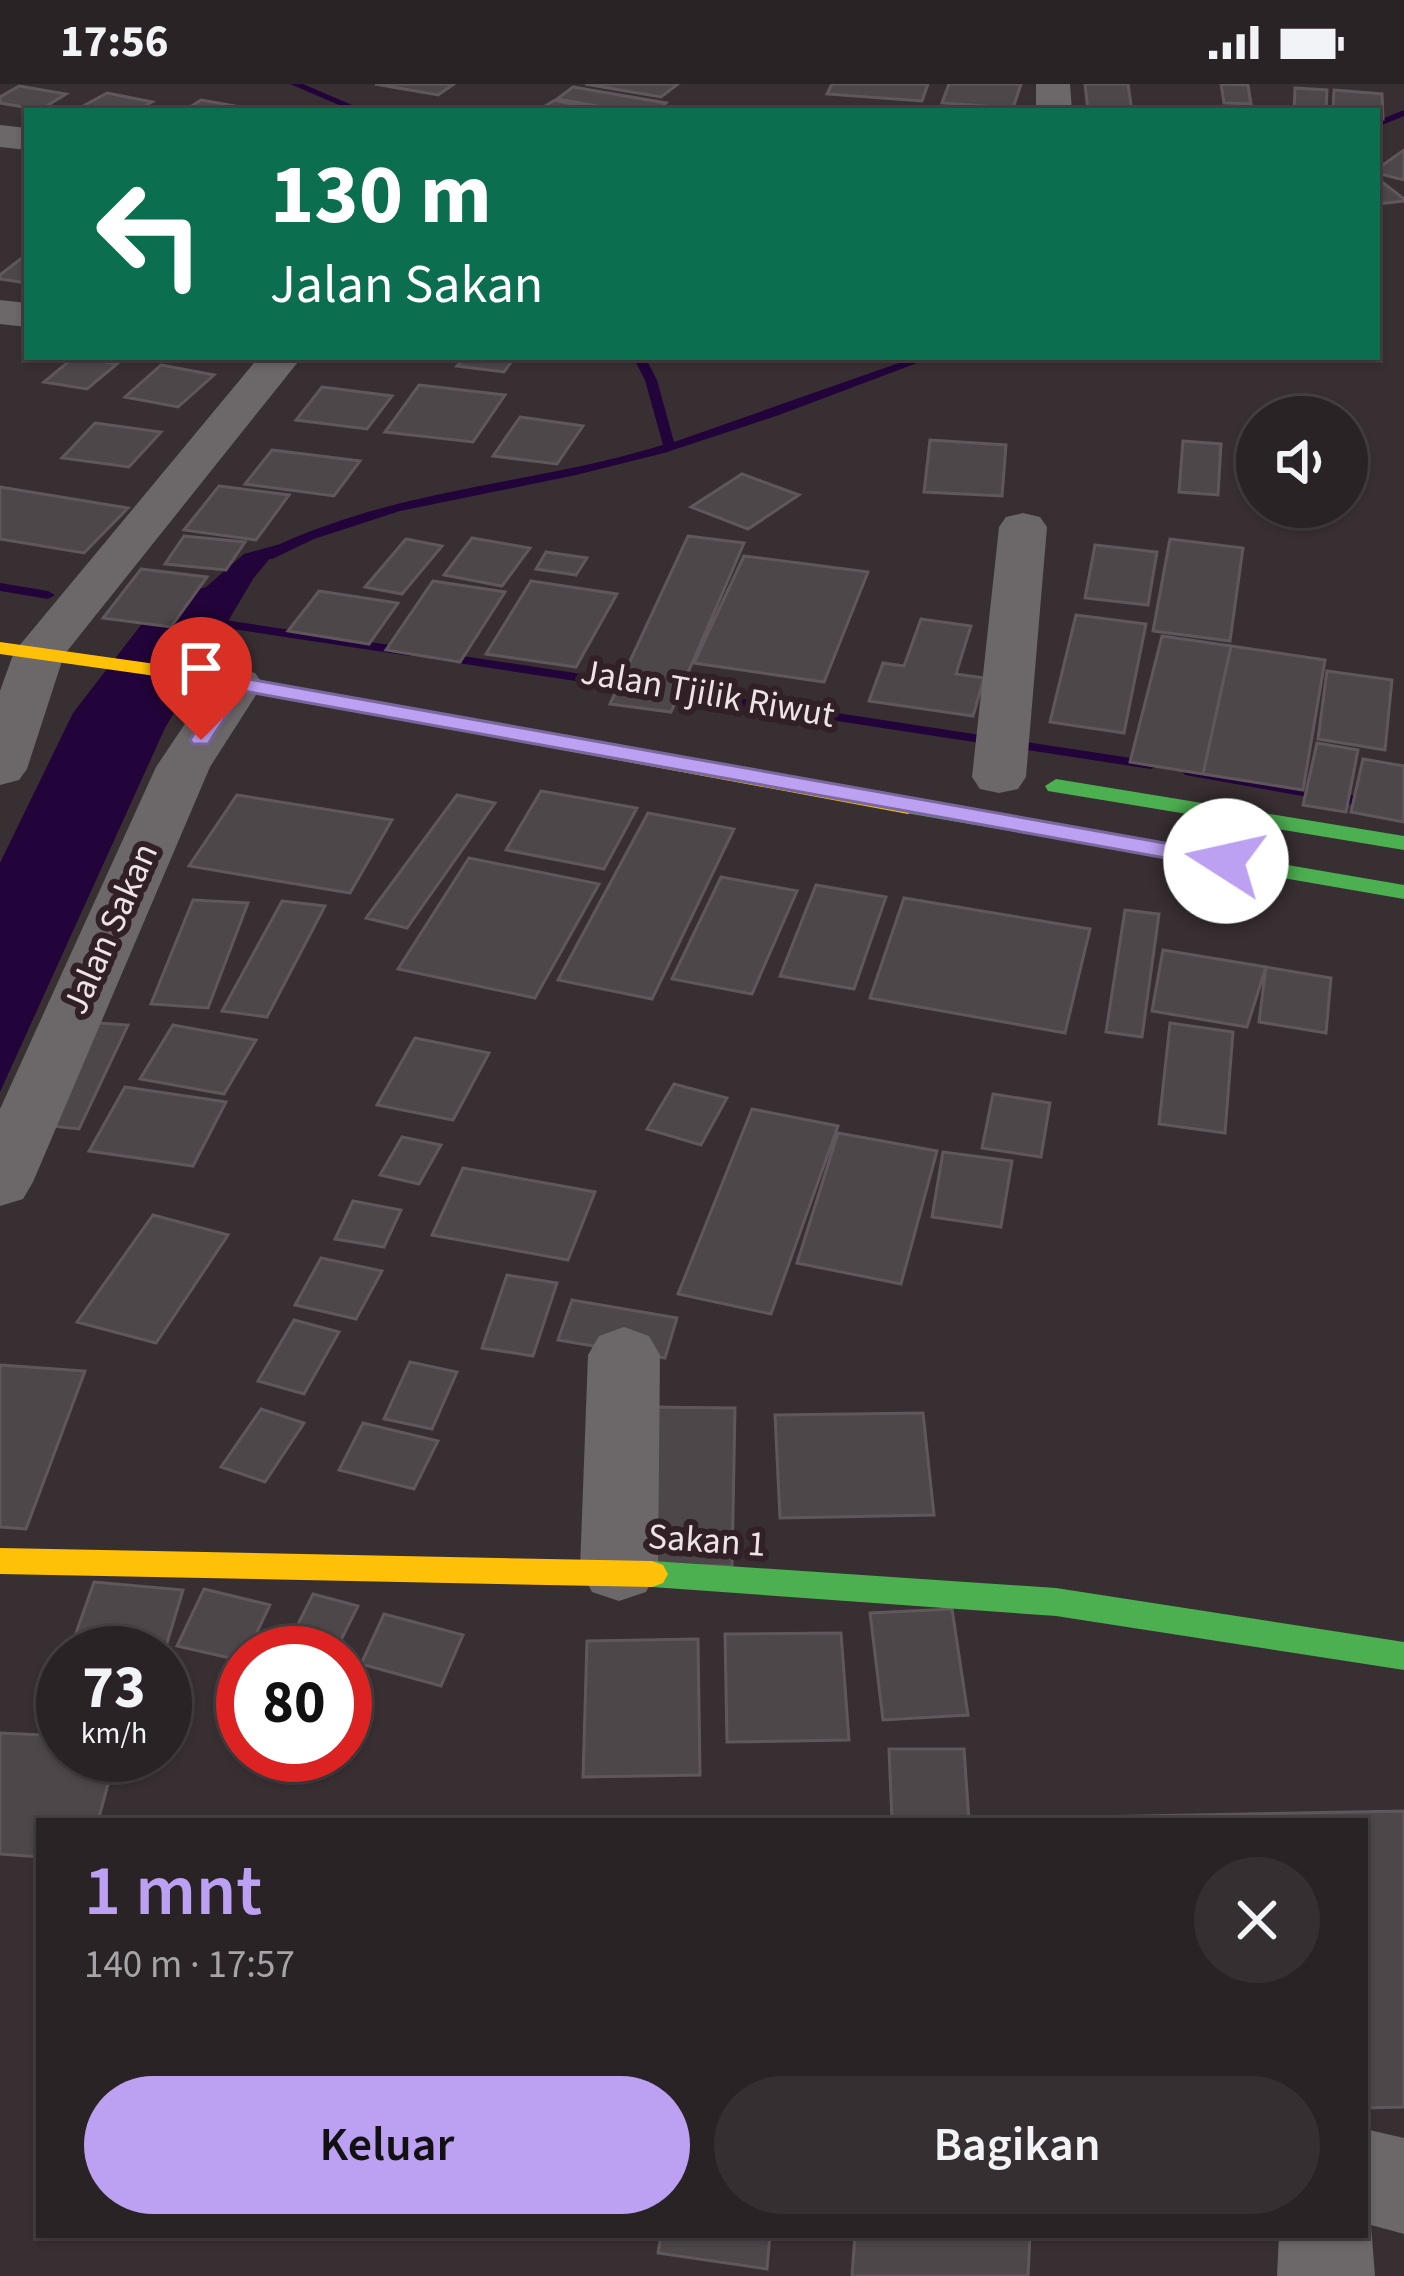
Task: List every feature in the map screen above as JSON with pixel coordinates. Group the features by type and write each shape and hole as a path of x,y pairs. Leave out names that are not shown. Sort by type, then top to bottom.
{"main road":[{"path":"48,631 115,662 735,777 1404,892"},
{"path":"735,777 750,739"},
{"path":"988,775 1404,843"},
{"name":"Sakan 1","path":"0,1561 619,1569 1033,1598 1404,1656"}],"street":[{"path":"0,769 48,631 278,360"},
{"path":"988,775 1023,527"},
{"name":"Jalan Sakan","path":"0,1182 218,680"},
{"path":"619,1569 624,1355"},
{"path":"1368,2177 1404,2186"},
{"path":"1327,2238 1327,2276"}],"shaded area":[{"path":"306,537 276,551 253,579 165,728 0,1092 0,863 73,713 161,599 206,587 244,554"}],"building":[{"path":"375,84 454,84 438,95"},
{"path":"585,84 678,84 661,97"},
{"path":"832,84 928,84 922,101 827,94"},
{"path":"949,84 1021,84 1013,108 942,103"},
{"path":"1085,84 1128,84 1132,108 1088,108"},
{"path":"1221,84 1248,85 1251,104 1224,103"},
{"path":"19,86 66,94 43,108 0,103 0,97"},
{"path":"573,87 666,103 660,108 609,108 557,99"},
{"path":"1295,88 1327,90 1326,108 1294,108"},
{"path":"1334,90 1382,94 1383,119 1380,108 1333,108"},
{"path":"107,93 152,102 141,108 80,108"},
{"path":"201,100 246,108 189,108"},
{"path":"555,100 588,108 542,108"},
{"path":"1404,150 1404,180 1380,174 1380,167"},
{"path":"1380,180 1404,199 1380,204"},
{"path":"24,256 24,283 0,279"},
{"path":"70,360 117,364 87,389 44,382"},
{"path":"462,360 513,360 504,372 457,366"},
{"path":"161,365 214,375 178,407 125,397"},
{"path":"419,385 505,395 473,442 385,432"},
{"path":"322,387 392,396 367,429 296,420"},
{"path":"520,417 583,426 557,464 493,456"},
{"path":"95,423 161,432 129,467 62,458"},
{"path":"930,440 1006,445 1002,496 924,492"},
{"path":"1183,441 1221,444 1218,495 1179,492"},
{"path":"272,450 360,461 334,496 245,484"},
{"path":"742,474 799,495 748,529 691,507"},
{"path":"219,486 289,495 256,540 184,530"},
{"path":"0,487 128,508 84,553 0,539"},
{"path":"184,536 245,542 226,570 165,564"},
{"path":"688,536 744,543 671,712 610,704"},
{"path":"472,538 530,548 502,586 444,575"},
{"path":"406,539 442,546 402,594 365,587"},
{"path":"1170,539 1243,548 1230,641 1153,631"},
{"path":"1095,545 1157,552 1148,605 1085,598"},
{"path":"546,552 587,558 576,575 536,569"},
{"path":"744,556 868,572 824,682 694,663"},
{"path":"141,569 207,577 171,627 103,618"},
{"path":"433,581 505,592 460,662 386,650"},
{"path":"531,581 617,594 576,667 486,654"},
{"path":"319,591 398,603 369,644 288,631"},
{"path":"1076,615 1146,624 1124,733 1050,722"},
{"path":"921,619 971,626 956,674 984,678 973,716 869,701 883,663 904,666"},
{"path":"1162,636 1231,646 1203,774 1130,762"},
{"path":"1231,646 1325,660 1303,790 1203,774"},
{"path":"1327,671 1392,680 1385,750 1318,739"},
{"path":"1317,743 1358,750 1346,812 1303,805"},
{"path":"1363,759 1404,766 1404,822 1351,812"},
{"path":"541,791 637,808 604,869 506,850"},
{"path":"237,795 392,820 350,893 189,866"},
{"path":"457,795 495,803 407,928 366,918"},
{"path":"648,813 734,829 652,999 558,980"},
{"path":"469,858 599,884 535,998 398,969"},
{"path":"721,877 797,891 752,994 672,979"},
{"path":"816,885 886,897 854,989 780,976"},
{"path":"904,898 1090,929 1065,1033 870,998"},
{"path":"193,900 248,903 208,1008 151,1004"},
{"path":"282,901 325,906 267,1017 222,1011"},
{"path":"1125,910 1159,914 1142,1037 1106,1032"},
{"path":"1163,950 1266,967 1247,1027 1152,1011"},
{"path":"1266,967 1331,978 1326,1033 1259,1022"},
{"path":"84,1022 128,1025 79,1129 33,1124"},
{"path":"1170,1023 1233,1032 1225,1133 1159,1124"},
{"path":"173,1025 256,1040 224,1094 140,1079"},
{"path":"415,1038 489,1053 453,1120 377,1105"},
{"path":"674,1084 727,1098 701,1145 647,1129"},
{"path":"125,1087 226,1102 193,1166 89,1151"},
{"path":"993,1094 1050,1103 1041,1157 982,1148"},
{"path":"752,1109 838,1126 771,1314 678,1294"},
{"path":"838,1133 937,1151 901,1284 797,1263"},
{"path":"402,1137 441,1145 419,1184 380,1175"},
{"path":"943,1152 1012,1161 1001,1227 932,1217"},
{"path":"463,1168 595,1192 568,1260 432,1235"},
{"path":"353,1201 401,1210 384,1247 335,1239"},
{"path":"153,1215 228,1235 156,1343 77,1322"},
{"path":"321,1258 382,1271 356,1319 295,1305"},
{"path":"507,1275 557,1283 533,1356 482,1348"},
{"path":"572,1300 677,1318 665,1358 558,1340"},
{"path":"294,1320 339,1332 304,1394 258,1381"},
{"path":"410,1362 457,1372 432,1429 384,1419"},
{"path":"0,1365 85,1371 26,1529 0,1527"},
{"path":"646,1407 735,1408 732,1566 638,1565"},
{"path":"261,1409 304,1423 265,1482 221,1467"},
{"path":"923,1413 934,1515 780,1518 775,1415"},
{"path":"363,1423 438,1441 414,1489 339,1470"},
{"path":"94,1582 183,1590 172,1626 79,1626"},
{"path":"204,1589 270,1605 260,1626 216,1626 216,1655 192,1649 192,1626 186,1626"},
{"path":"313,1594 358,1606 348,1626 297,1626"},
{"path":"952,1609 968,1715 883,1720 870,1613"},
{"path":"384,1614 463,1635 441,1686 372,1667 372,1640"},
{"path":"841,1633 849,1740 727,1742 725,1634"},
{"path":"698,1639 700,1775 583,1777 587,1641"},
{"path":"0,1733 36,1735 36,1782 109,1782 99,1818 36,1818 36,1857 0,1854"},
{"path":"889,1749 964,1749 969,1818 892,1818"},
{"path":"1404,1811 1404,2107 1368,2108 1368,1818 1088,1817"},
{"path":"660,2238 770,2238 767,2269 658,2253"},
{"path":"855,2238 1030,2238 1028,2276 852,2276"}],"waterway":[{"path":"295,84 354,108"},
{"path":"1380,123 1404,113"},
{"path":"641,360 669,445"},
{"path":"267,556 310,536 397,508 660,450 919,360"},
{"path":"0,587 48,595"},
{"path":"205,621 410,652"},
{"path":"437,656 1151,765"},
{"path":"1190,772 1404,809"}],"traffic: fast":[{"path":"1056,786 1404,843"},
{"path":"908,807 1404,892"},
{"path":"652,1574 1056,1602 1404,1656"}],"traffic: slow":[{"path":"0,648 198,676 908,807"},
{"path":"0,1561 652,1574"}],"route":[{"path":"201,740 237,683 735,777 1226,861"}]}
